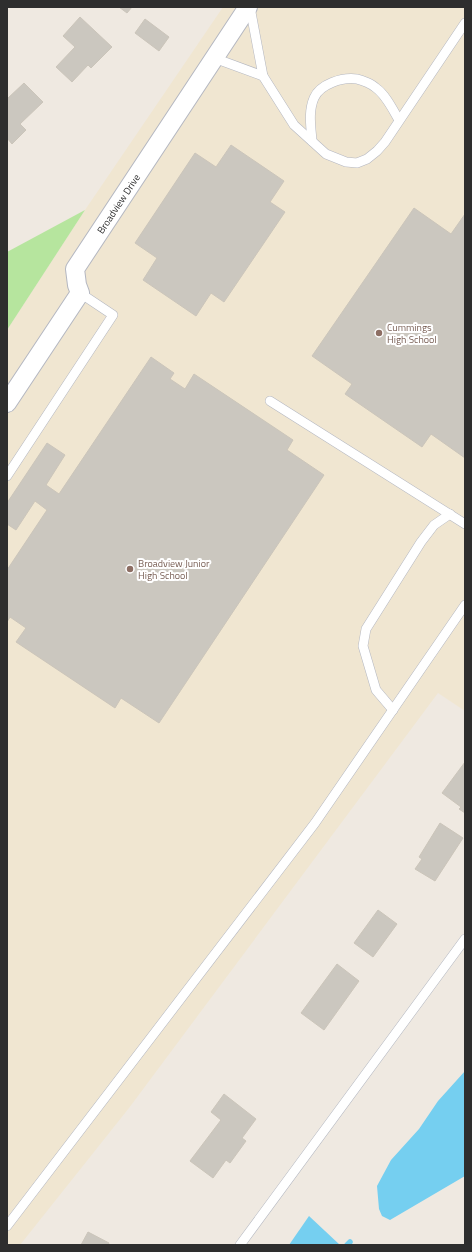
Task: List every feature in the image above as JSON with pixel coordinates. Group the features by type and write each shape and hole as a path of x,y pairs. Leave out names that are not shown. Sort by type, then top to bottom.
{"street":[{"name":"Broadview Drive","path":"80,293 77,285 75,269 249,7"},
{"path":"7,403 80,293"}],"lane":[{"path":"249,7 263,76 294,125 326,154 346,162 357,163 367,159 378,151 465,23"},
{"path":"214,58 263,76"},
{"path":"312,141 310,123 314,97 322,88 341,79 357,79 376,88 388,100 399,120"},
{"path":"7,476 113,315 80,293"},
{"path":"270,401 465,524"},
{"path":"393,710 376,690 364,646 366,630 421,542 434,525 450,514"},
{"path":"7,1226 315,823 465,605"},
{"path":"240,1245 465,939"}],"shaded area":[{"path":"223,7 465,7 465,711 438,693 129,1108 20,1245 7,1245 7,330 85,210"}],"green space":[{"path":"85,210 7,330 7,252"}],"water":[{"path":"465,1071 465,1176 390,1220 382,1216 379,1209 377,1186 391,1160 419,1129 438,1101"},
{"path":"309,1216 340,1245 289,1245"}],"building":[{"path":"119,7 132,7 127,13"},
{"path":"80,17 112,47 91,68 88,65 72,82 56,67 75,47 63,36"},
{"path":"145,19 169,37 159,51 135,33"},
{"path":"24,83 43,102 20,124 26,130 12,144 7,138 7,99"},
{"path":"231,145 284,181 270,202 285,212 224,302 211,293 196,316 143,280 157,258 135,243 195,153 216,167"},
{"path":"414,208 451,234 465,214 465,458 431,434 422,447 345,394 352,384 312,356"},
{"path":"151,357 174,373 170,379 185,389 194,374 293,440 287,450 324,475 159,723 121,698 115,708 16,642 26,628 10,617 7,622 7,570 47,510 35,501 16,530 7,524 7,503 47,443 65,455 46,485 59,494"},
{"path":"465,762 465,813 459,809 461,807 442,793"},
{"path":"440,823 463,838 435,881 415,869 422,859 419,857"},
{"path":"378,910 397,924 373,957 354,943"},
{"path":"337,964 359,981 324,1030 301,1013"},
{"path":"224,1094 256,1119 242,1138 246,1141 230,1163 226,1160 213,1178 190,1161 221,1120 211,1112"},
{"path":"88,1232 109,1243 108,1245 81,1245"}],"waterway":[{"path":"347,1245 350,1242"}],"place":[{"name":"Cummings High School","path":"379,333"},
{"name":"Broadview Junior High School","path":"130,569"}]}
